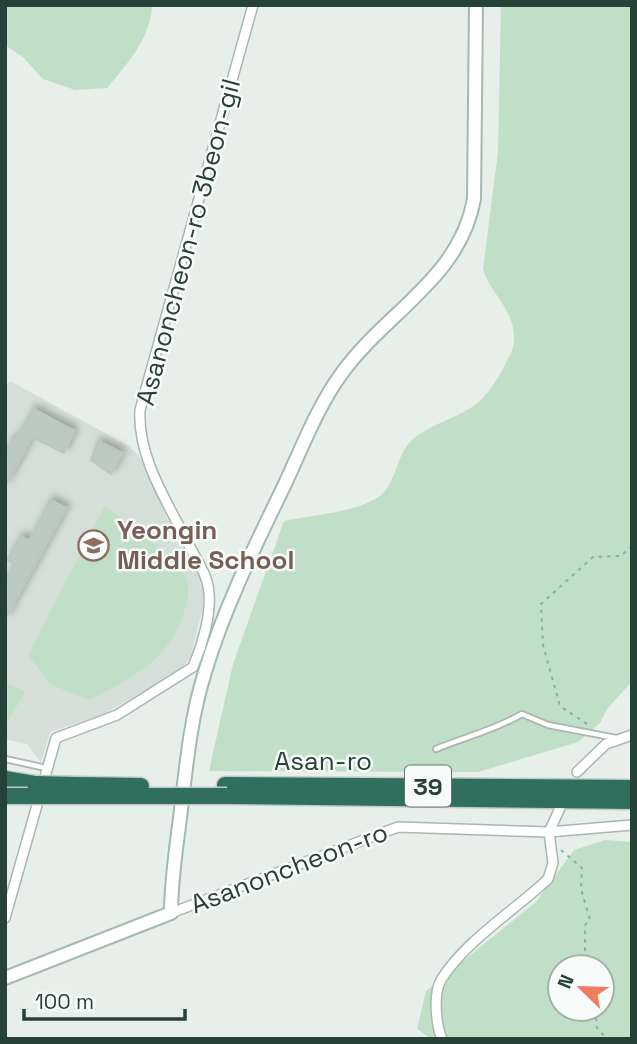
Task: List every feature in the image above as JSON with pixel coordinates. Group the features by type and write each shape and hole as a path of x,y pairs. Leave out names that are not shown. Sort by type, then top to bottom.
{"highway":[{"name":"39","path":"7,787 74,791 226,791"},
{"name":"Asan-ro","path":"226,791 632,788"},
{"name":"Asan-ro","path":"226,791 632,801"}],"main road":[{"name":"Asanoncheon-ro","path":"5,978 171,913 189,742 200,669 326,398 342,372 381,327 440,274 463,238 474,199 476,5"}],"street":[{"name":"Asanoncheon-ro 3beon-gil","path":"200,669 209,594 204,571 138,433 140,410 253,5"},
{"path":"5,918 56,738 117,715 200,669"},
{"path":"577,772 606,744 632,735"},
{"path":"442,1039 438,1028 440,982 464,954 548,879 552,863 550,832 560,808"},
{"name":"Asanoncheon-ro","path":"171,913 398,827 550,832 632,825"}],"lane":[{"path":"436,749 496,729 522,714 548,725 620,739"},
{"path":"5,759 46,768"}],"path":[{"path":"603,736 560,706 543,645 541,604 593,557 621,556 632,546"},
{"path":"551,846 573,858 582,868 581,889 590,920 585,925 586,953"},
{"path":"596,1023 597,1028 607,1039"}],"shaded area":[{"name":"Yeongin Middle School","path":"10,381 127,445 136,453 144,464 167,518 199,572 204,592 203,607 190,658 179,671 104,714 50,732 41,762 27,744 5,739 5,387"}],"green space":[{"path":"5,5 152,5 151,17 143,39 107,88 75,90 43,79 23,57 5,45"},
{"path":"501,5 632,5 632,681 607,709 600,723 578,742 478,772 209,771 233,664 284,521 344,510 377,498 389,486 402,454 412,440 477,403 495,382 512,350 514,341 511,320 483,269 498,152"},
{"path":"105,506 173,561 186,578 188,592 186,607 176,631 158,657 133,676 90,700 51,685 28,655"},
{"path":"5,682 25,692 5,726"},
{"path":"605,840 632,842 632,1039 432,1039 417,1029 426,991 536,902 574,850"}],"building":[{"path":"33,409 74,431 64,453 32,437 5,486 5,452 13,438 16,439"},
{"path":"98,441 122,453 111,474 91,460"},
{"path":"50,500 66,508 5,619 5,580 14,564 7,560 20,536 29,541"}],"place":[{"name":"Yeongin Middle School","path":"94,545"}]}
